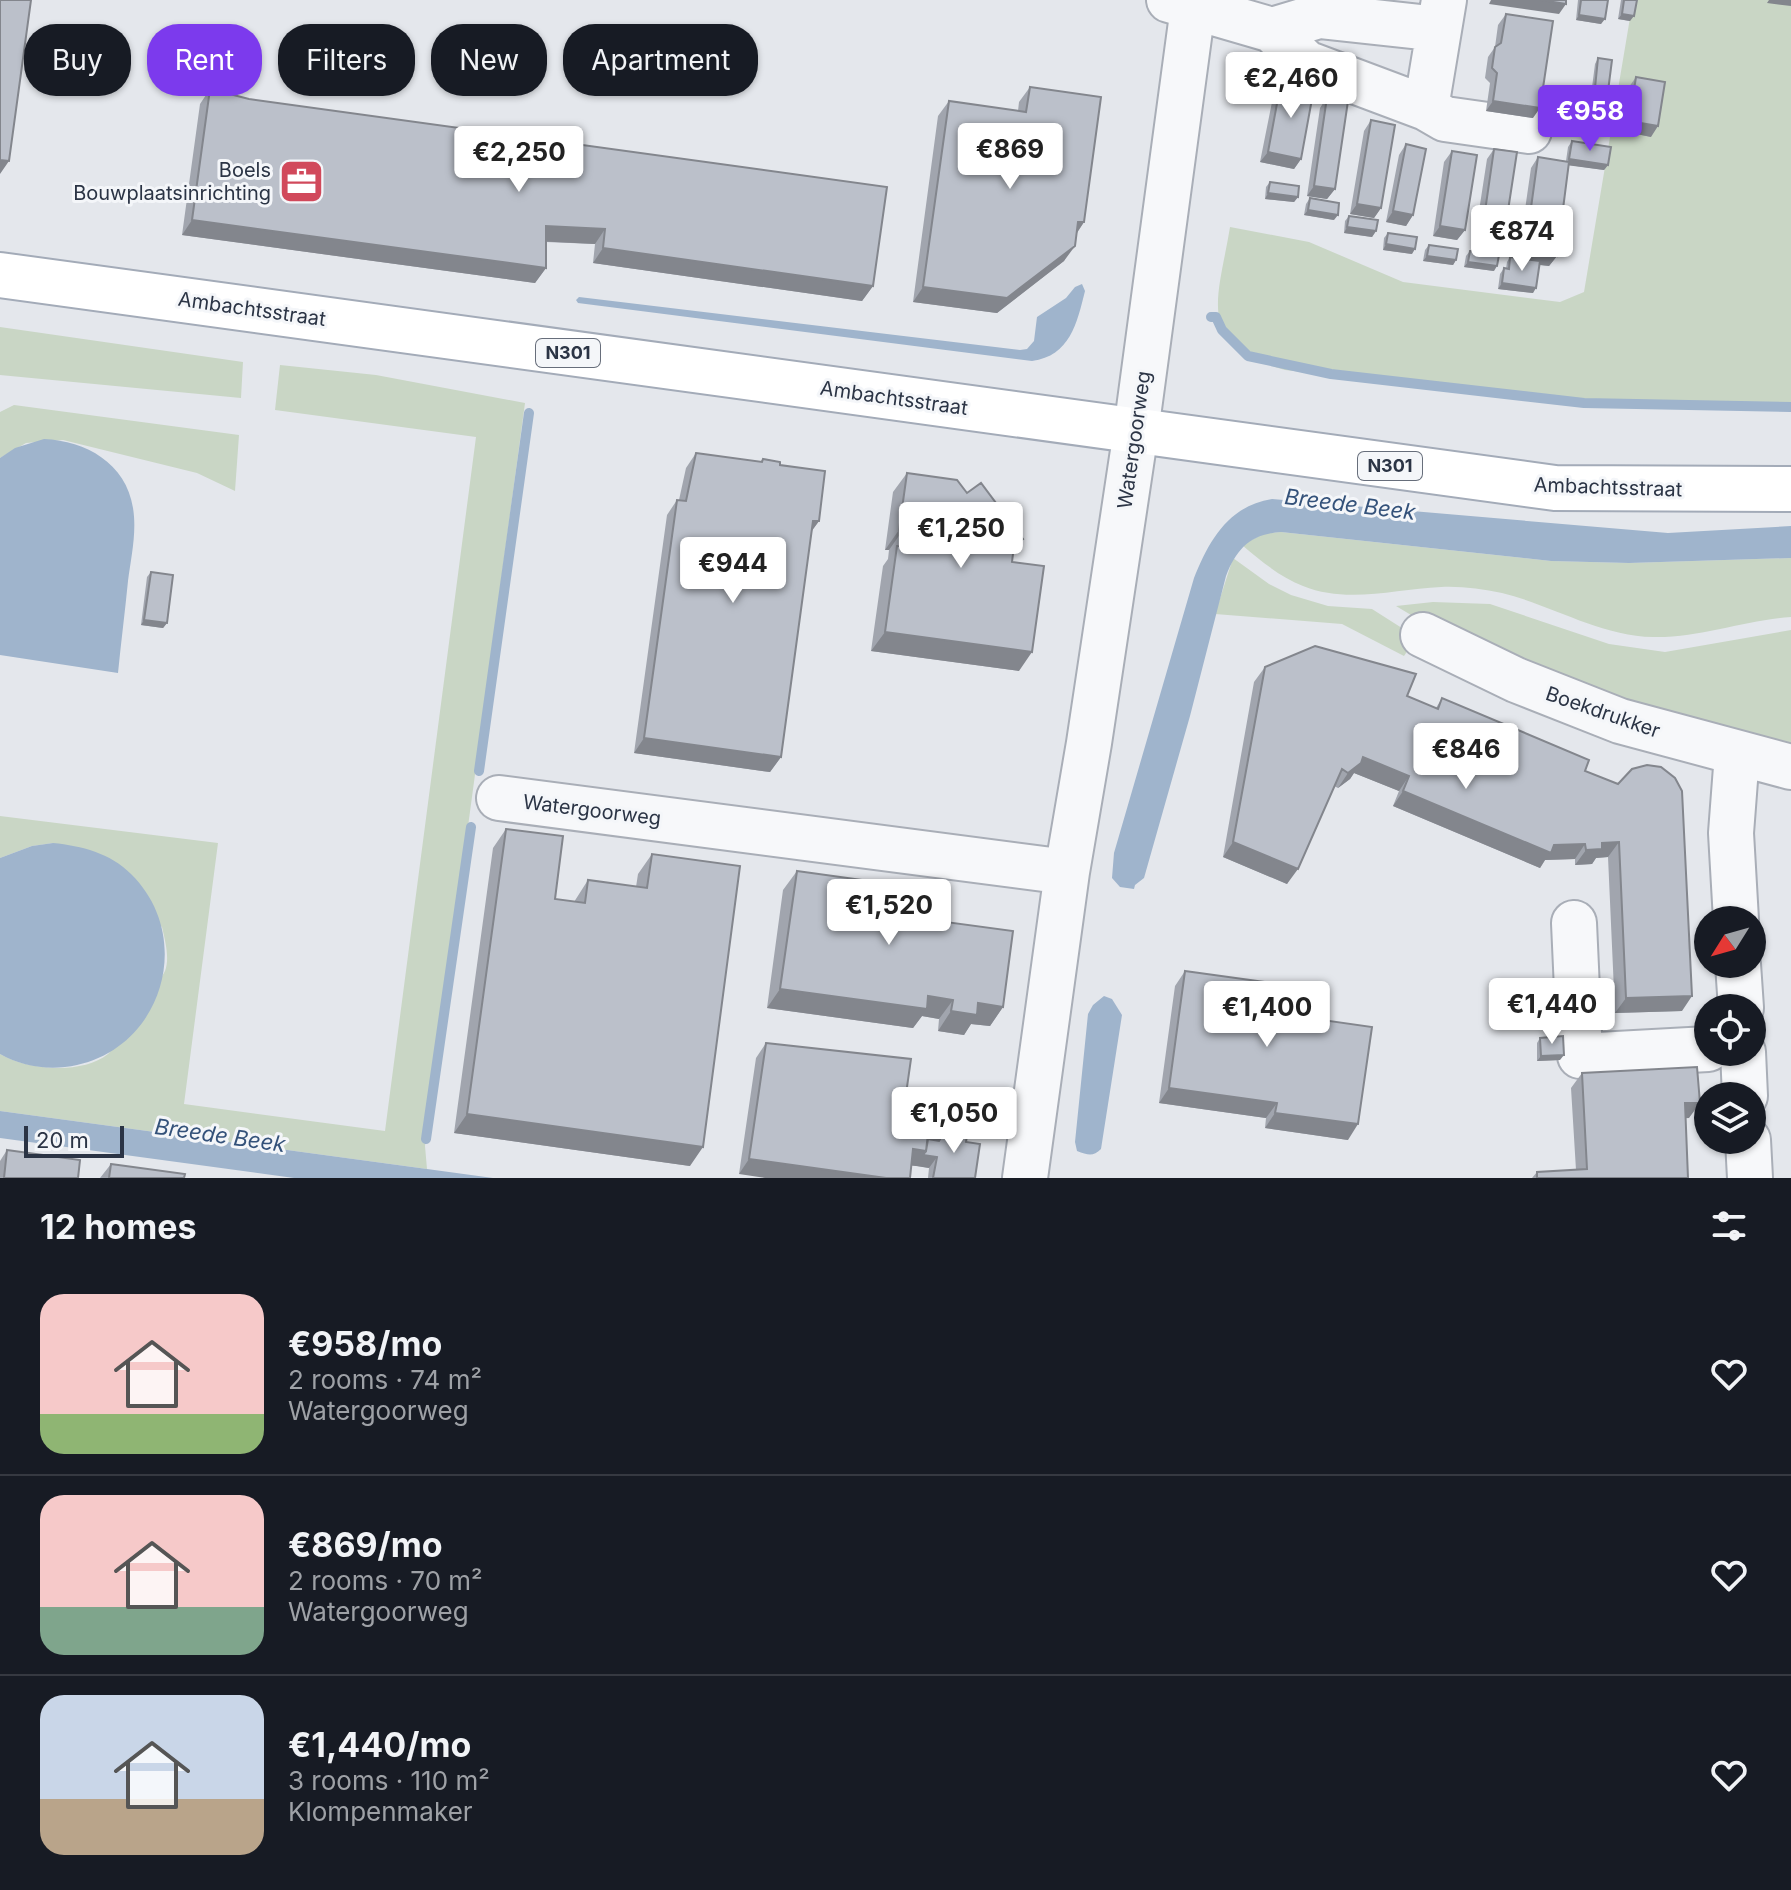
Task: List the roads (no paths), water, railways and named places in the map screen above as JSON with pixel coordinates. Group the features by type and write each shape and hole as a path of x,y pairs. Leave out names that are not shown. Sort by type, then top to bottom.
{"main road":[{"name":"Ambachtsstraat","path":"0,275 1555,488 1791,489"}],"street":[{"name":"Watergoorweg","path":"1025,1178 1067,872 1136,431 1185,2 1272,30 1306,63 1426,108 1445,119 1529,131"},
{"path":"1272,30 1319,16 1441,14 1426,108"},
{"name":"Boekdrukker","path":"1423,635 1516,680 1620,721 1791,767"},
{"path":"1735,906 1731,833 1737,754"},
{"name":"Watergoorweg","path":"499,798 1067,872"},
{"path":"1574,923 1580,1056 1694,1050"},
{"path":"1749,1154 1750,1178"}],"water":[{"path":"1082,284 1085,291 1070,336 1055,352 1032,361 578,303 576,300 579,297 1020,350 1027,349 1034,341 1037,317"},
{"path":"44,439 75,444 102,457 113,467 129,492 134,536 118,673 0,655 0,458 15,448"},
{"path":"1272,499 1668,533 1791,526 1791,558 1629,563 1551,561 1281,532 1253,539 1240,550 1226,576 1144,878 1134,889 1120,887 1112,878 1114,853 1194,578 1206,551 1222,527 1243,509"},
{"path":"53,843 95,852 131,874 151,900 162,928 165,957 160,986 149,1013 131,1036 107,1054 77,1065 47,1068 28,1065 0,1054 0,858 32,846"},
{"path":"1104,996 1112,999 1122,1015 1101,1149 1087,1154 1077,1151 1075,1142 1088,1014"},
{"path":"0,1111 493,1178 294,1178 0,1138"}],"waterway":[{"path":"1211,317 1216,317 1222,330 1248,356 1331,374 1584,403 1791,407"},
{"path":"479,771 529,413"},
{"path":"426,1139 471,827"}],"place":[{"name":"Boels Bouwplaatsinrichting","path":"302,182"}],"water label":[{"name":"Breede Beek","path":"1350,504"},
{"name":"Breede Beek","path":"220,1135"}]}
